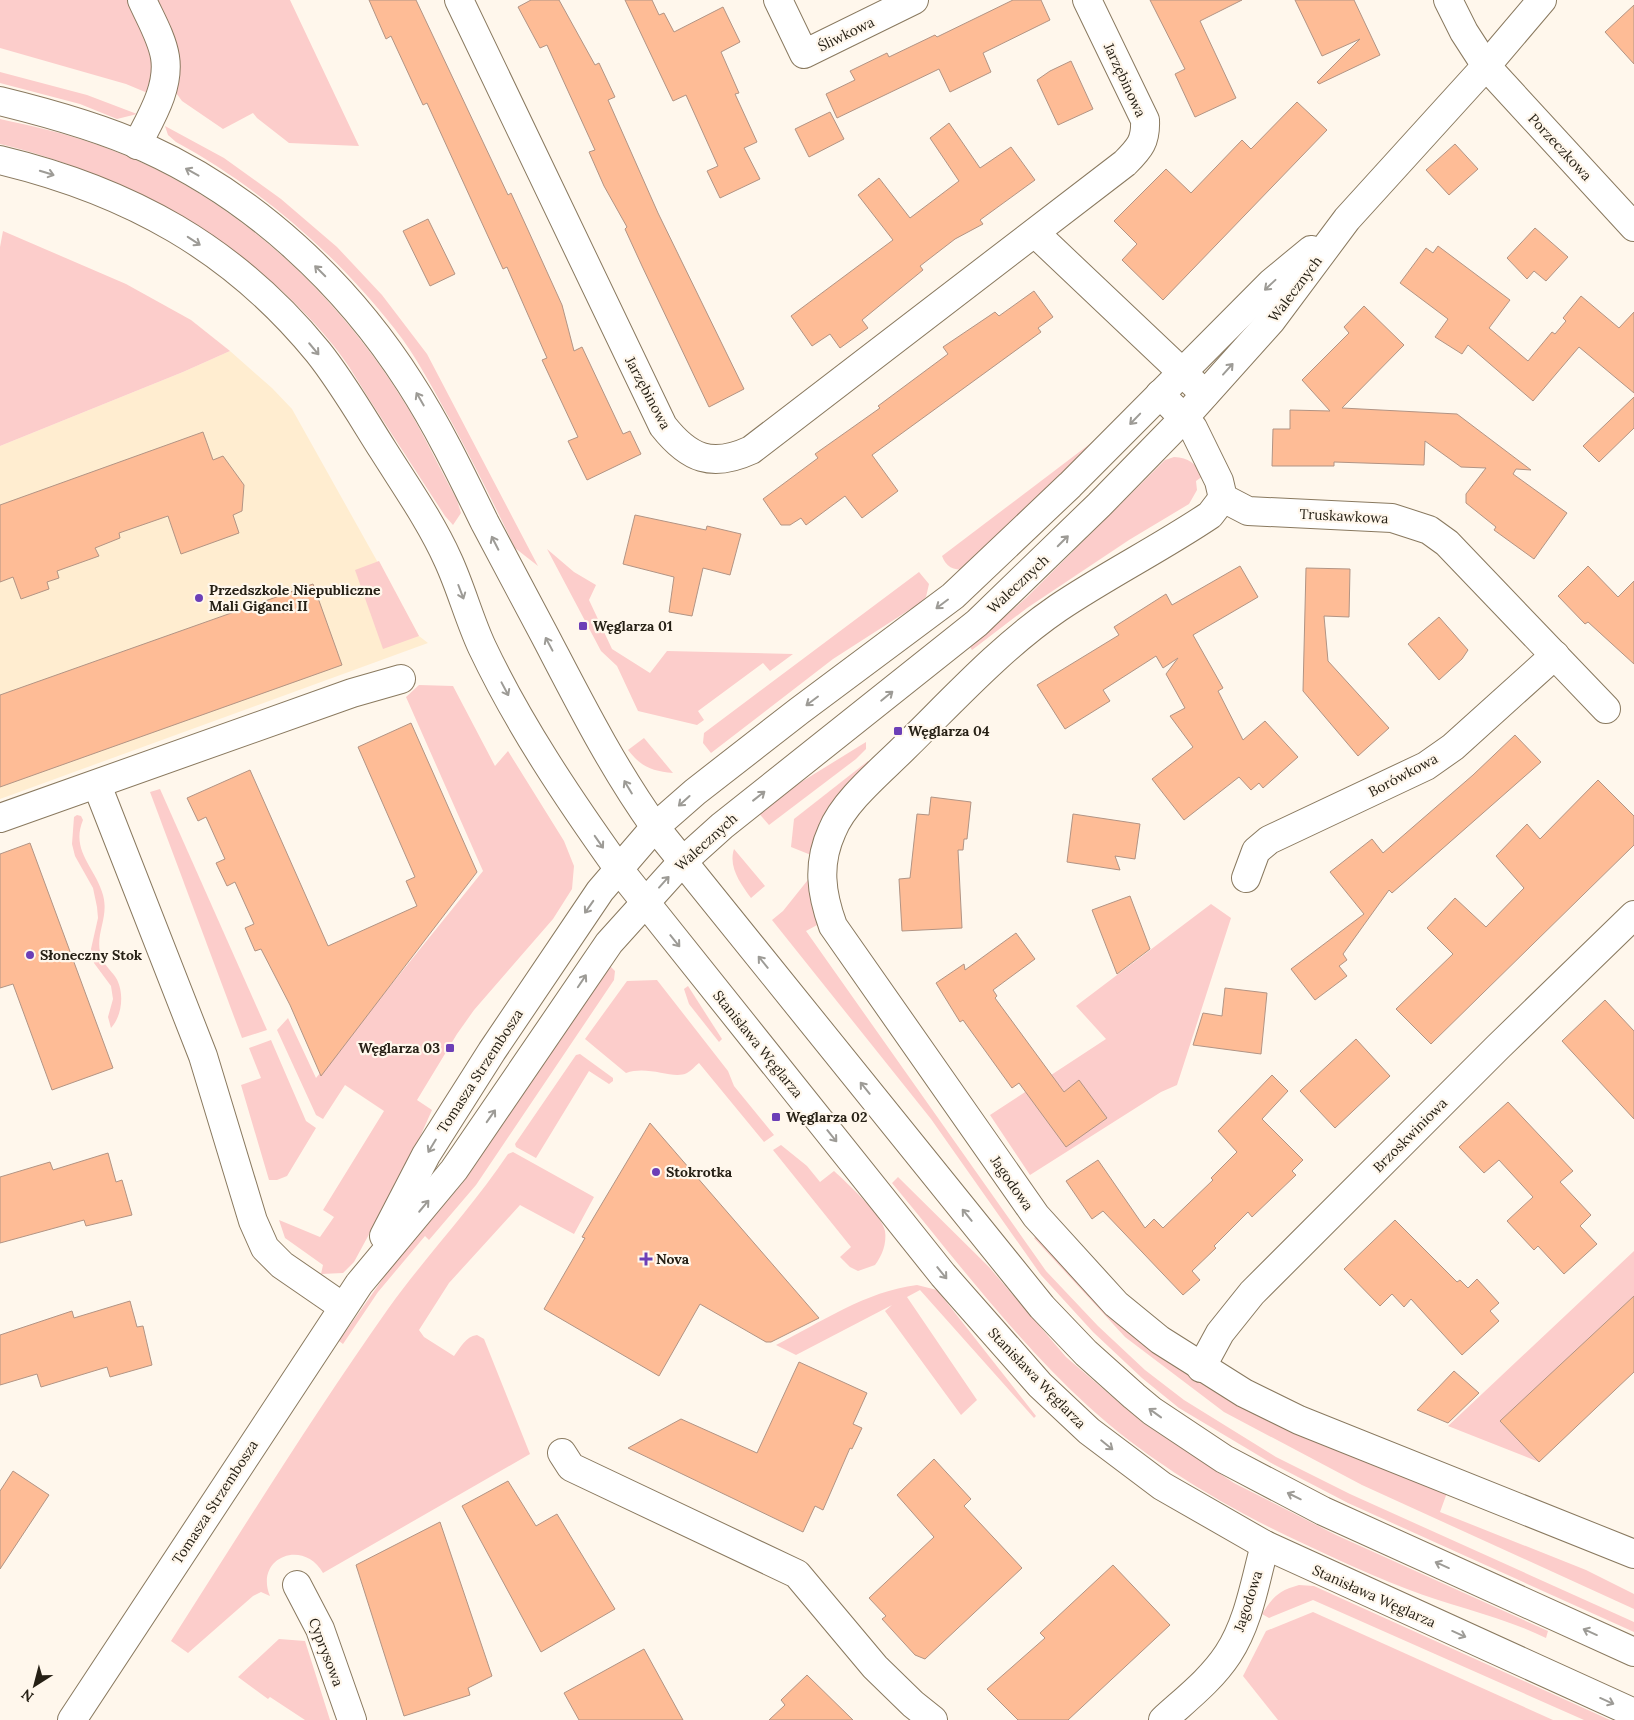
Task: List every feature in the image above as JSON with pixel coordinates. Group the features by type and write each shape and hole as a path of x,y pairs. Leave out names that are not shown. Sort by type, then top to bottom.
{"street":[{"path":"137,145 156,108 164,78 165,58 142,0"},
{"name":"Jarzębinowa","path":"459,0 650,402 675,441 692,454 712,460 732,459 751,450 1035,234 1125,163 1138,150 1145,135 1145,120 1087,0"},
{"name":"Śliwkowa","path":"778,0 804,54 914,0"},
{"name":"Porzeczkowa","path":"1448,0 1464,32 1486,66 1634,228"},
{"name":"Walecznych","path":"645,903 682,862 737,814 977,622 1050,555 1184,418 1271,321 1347,219 1486,66 1542,0"},
{"path":"0,101 84,124 137,145 214,185 258,215 319,269 367,322 410,383 449,450 592,727 655,827 1042,1307 1086,1353 1152,1411 1217,1454 1279,1489 1634,1652"},
{"name":"Stanisława Węglarza","path":"0,160 50,173 140,208 218,257 265,295 308,341 352,400 415,502 447,558 482,646 512,702 576,807 618,868 943,1274 997,1338 1047,1392 1089,1431 1154,1480 1265,1545 1634,1713"},
{"name":"Walecznych","path":"618,868 655,827 695,792 799,711 953,596 1070,485 1271,283 1347,219"},
{"path":"1035,234 1205,394"},
{"path":"1160,394 1193,428 1219,481 1223,498"},
{"name":"Truskawkowa","path":"1223,498 1248,511 1392,518 1430,530 1447,543 1606,709"},
{"name":"Jagodowa","path":"1223,498 1210,515 1058,608 1001,653 863,789 832,828 823,864 823,900 833,926 1036,1216 1116,1304 1160,1340 1201,1368 1244,1393 1299,1420 1634,1554"},
{"name":"Borówkowa","path":"1246,878 1256,851 1269,840 1426,766 1453,747 1554,655"},
{"path":"0,818 352,693 401,679"},
{"path":"97,785 203,1056 253,1221 265,1248 282,1265 343,1307"},
{"name":"Tomasza Strzembosza","path":"359,1284 426,1155 453,1111 584,914 618,868"},
{"name":"Tomasza Strzembosza","path":"72,1720 359,1284 454,1170 594,962 645,903"},
{"name":"Brzoskwiniowa","path":"1201,1368 1220,1333 1252,1293 1498,1047 1634,915"},
{"path":"562,1453 571,1467 797,1574 875,1667 912,1704 933,1720"},
{"name":"Jagodowa","path":"1164,1720 1203,1684 1228,1653 1245,1619 1265,1545"},
{"name":"Cyprysowa","path":"297,1585 320,1629 352,1720"}],"shaded area":[{"path":"0,0 290,0 359,146 289,143 253,113 223,129 182,101 153,62 155,74 150,94 126,84 0,48"},
{"path":"0,72 87,95 137,114 117,119 80,104 0,83"},
{"path":"0,119 83,140 144,164 190,188 234,217 275,250 314,286 349,325 381,367 409,410 457,500 461,513 453,525 445,516 333,345 300,308 263,274 224,244 183,218 139,194 94,174 47,157 0,144"},
{"path":"165,126 224,158 281,199 337,247 382,295 427,354 538,566 515,548 452,423 425,374 394,328 347,274 294,224 237,180 176,142 168,135"},
{"path":"3,231 126,284 191,320 230,351 0,446 0,247"},
{"name":"Przedszkole Niepubliczne Mali Giganci II","path":"230,351 272,388 292,409 419,636 428,643 0,799 0,446"},
{"path":"1095,440 1098,442 965,570 954,568 946,563 942,556"},
{"path":"1174,457 1191,462 1203,476 1196,481 1197,490 1189,504 1129,540 1027,608 972,650 970,647 1027,597 1165,460"},
{"path":"547,549 574,572 596,585 589,600 612,649 650,673 667,651 793,654 770,671 763,663 698,711 704,720 697,725 638,711 617,666 601,651"},
{"path":"379,561 419,636 383,649 355,570"},
{"path":"919,572 929,584 926,597 920,603 833,659 711,753 703,743 704,733"},
{"path":"419,685 453,686 495,766 508,751 564,841 574,866 572,889 553,919 474,1010 457,1034 417,1100 432,1110 411,1157 354,1262 343,1273 321,1274 323,1265 285,1238 279,1220 320,1237 334,1217 323,1210 384,1111 345,1085 323,1119 316,1115 277,1030 288,1018 316,1078 483,871 406,697"},
{"path":"644,738 673,773 659,771 642,764 628,750"},
{"path":"866,742 866,749 856,759 769,825 756,810"},
{"path":"868,761 870,763 811,855 791,847 794,819"},
{"path":"160,789 267,1030 242,1038 150,792"},
{"path":"77,815 81,816 83,820 80,831 82,850 100,885 103,895 105,910 99,945 101,956 120,987 120,1009 111,1028 108,1017 113,999 111,986 94,963 91,949 98,918 93,888 75,856 72,844 74,817"},
{"path":"734,849 765,886 751,898 736,875 733,862"},
{"path":"811,876 819,924 806,931 1046,1271 1098,1326 1145,1370 1184,1400 1276,1457 1350,1494 1634,1622 1634,1632 1348,1503 1273,1464 1179,1408 1142,1378 1093,1332 1041,1275 931,1119 772,920 783,911"},
{"path":"1211,904 1231,918 1177,1085 1161,1092 1030,1175 990,1115 1106,1039 1076,1006"},
{"path":"610,966 615,971 614,980 476,1185 429,1240 425,1236 378,1292 343,1344 339,1341 389,1270 465,1180"},
{"path":"657,980 728,1071 734,1086 774,1135 764,1142 699,1063 681,1075 652,1071 626,1073 585,1039 627,981"},
{"path":"688,986 722,1039 719,1042 689,1004 684,989"},
{"path":"271,1040 306,1121 316,1128 287,1176 277,1180 269,1180 241,1085 261,1078 249,1048"},
{"path":"580,1054 613,1078 613,1081 609,1084 589,1071 536,1158 516,1147 515,1144 576,1055"},
{"path":"781,1145 807,1166 820,1182 834,1171 878,1217 885,1231 885,1245 875,1265 858,1271 850,1267 840,1257 851,1247 773,1150"},
{"path":"513,1152 594,1197 574,1234 520,1205 449,1283 419,1330 424,1337 454,1356 469,1338 477,1335 484,1339 530,1454 323,1573 314,1562 304,1556 293,1555 283,1557 274,1563 269,1571 267,1583 270,1596 261,1592 253,1596 188,1653 171,1641 278,1474 388,1309 479,1194 508,1154"},
{"path":"898,1177 989,1267 1066,1357 1143,1423 1234,1483 1336,1535 1548,1631 1546,1638 1512,1624 1407,1589 1338,1560 1245,1515 1198,1488 1153,1458 1109,1425 1089,1407 1011,1327 892,1183"},
{"path":"1038,1235 1106,1308 1448,1490 1440,1512 1586,1570 1634,1594 1634,1609 1362,1485 1224,1412 1125,1337 1034,1238"},
{"path":"1634,1251 1634,1296 1501,1421 1539,1462 1448,1426"},
{"path":"917,1285 937,1290 1036,1416 1034,1418 920,1290 907,1297 977,1400 961,1415 885,1311 892,1305 796,1355 776,1345 862,1301 898,1288"},
{"path":"1299,1585 1314,1586 1610,1720 1584,1720 1313,1600 1269,1618 1262,1614 1277,1595"},
{"path":"1313,1612 1553,1720 1278,1720 1243,1676 1266,1631"},
{"path":"279,1639 305,1641 330,1720 305,1720 270,1697 268,1699 238,1677"}],"building":[{"path":"369,0 416,0 508,195 511,193 562,305 574,351 582,347 623,434 630,431 641,454 587,480 568,441 578,437 542,360 547,358 507,267 503,269 427,103 423,105 391,36 386,39"},
{"path":"531,0 559,0 595,65 599,63 615,97 608,100 658,213 744,389 709,407 625,229 627,227 604,186 589,152 595,150 547,45 540,48 518,7"},
{"path":"625,0 652,0 659,15 664,13 674,32 723,7 740,42 721,52 739,93 735,94 757,142 744,148 760,179 720,198 707,171 718,166 686,95 673,101"},
{"path":"1013,0 1041,0 1050,20 983,53 991,72 950,92 939,69 837,118 826,94 855,80 850,71 887,53 889,57 935,35 937,37"},
{"path":"1150,0 1242,0 1200,21 1236,98 1195,117 1175,74 1185,69"},
{"path":"1295,0 1354,0 1380,55 1319,84 1317,82 1360,39 1322,56"},
{"path":"1634,5 1634,64 1605,32"},
{"path":"1071,61 1093,109 1058,125 1037,80 1050,71"},
{"path":"1297,102 1327,130 1163,300 1122,260 1137,244 1114,221 1166,169 1191,193 1242,140 1251,149"},
{"path":"830,112 844,139 809,157 795,129"},
{"path":"949,123 980,168 1011,147 1035,180 980,220 983,224 955,239 920,266 923,270 862,320 868,328 840,348 830,334 812,346 791,316 893,240 858,195 879,178 910,218 959,181 930,138"},
{"path":"1455,144 1478,169 1449,195 1426,170"},
{"path":"428,219 455,274 430,286 403,231"},
{"path":"1535,228 1568,257 1546,281 1534,271 1527,279 1507,258"},
{"path":"1438,246 1510,300 1489,328 1528,361 1552,332 1555,334 1566,321 1563,318 1581,296 1619,328 1634,312 1634,393 1579,347 1533,401 1468,345 1462,354 1435,337 1448,319 1400,283 1426,248 1433,253"},
{"path":"1034,291 1053,317 1038,328 1041,332 872,455 898,491 862,518 845,496 806,525 801,518 790,525 781,525 763,499 818,458 815,454 880,408 878,406 948,354 943,347 995,312 999,316"},
{"path":"1364,306 1404,345 1342,408 1457,414 1531,470 1516,469 1513,474 1567,513 1534,559 1494,530 1496,527 1466,503 1466,494 1486,468 1461,467 1425,441 1424,465 1334,462 1334,466 1272,466 1273,429 1290,429 1290,410 1330,411 1302,380 1349,333 1344,327"},
{"path":"1634,397 1634,428 1599,462 1583,446"},
{"path":"203,432 213,460 223,456 244,485 242,511 233,515 239,533 181,554 168,516 119,533 120,538 95,548 99,556 57,571 59,578 47,582 49,589 21,599 13,577 0,582 0,505"},
{"path":"635,515 706,530 707,526 741,534 730,575 703,568 692,616 669,612 674,577 623,564"},
{"path":"1240,566 1258,597 1193,635 1223,688 1218,691 1243,740 1265,721 1298,757 1263,788 1259,783 1251,790 1239,777 1184,820 1152,779 1193,747 1170,716 1185,708 1166,674 1178,658 1163,668 1156,656 1103,690 1110,701 1065,729 1037,685 1119,635 1114,627 1166,594 1172,605"},
{"path":"1588,566 1618,597 1634,581 1634,664 1588,622 1585,624 1558,596"},
{"path":"1306,568 1350,569 1349,617 1324,616 1328,661 1389,728 1358,756 1303,691"},
{"path":"313,584 342,665 0,787 0,695"},
{"path":"1439,617 1468,650 1462,659 1439,680 1408,644"},
{"path":"411,723 477,872 321,1076 290,1005 261,949 255,951 245,928 254,924 235,882 227,886 216,863 225,859 206,817 198,821 187,798 250,770 328,946 417,906 406,881 415,877 358,747"},
{"path":"1515,735 1541,762 1392,893 1389,890 1343,954 1347,960 1339,966 1347,976 1315,1000 1291,969 1364,914 1330,872 1372,839 1383,853 1473,775"},
{"path":"1598,780 1634,816 1634,845 1431,1044 1396,1009 1453,954 1427,928 1455,898 1486,927 1524,888 1496,856 1527,824 1540,839"},
{"path":"931,797 971,802 967,839 964,839 963,850 958,850 962,928 902,931 899,879 910,878 917,814 929,815"},
{"path":"1073,814 1140,824 1135,859 1115,856 1120,870 1067,862"},
{"name":"Słoneczny Stok","path":"30,843 113,1068 52,1090 13,984 0,988 0,854"},
{"path":"1130,896 1150,949 1117,974 1092,910"},
{"path":"1016,933 1035,959 993,990 997,996 995,998 1064,1092 1079,1080 1107,1118 1066,1147 1019,1083 1012,1088 963,1020 960,1022 936,983 964,964 965,970"},
{"path":"1225,988 1267,993 1261,1054 1193,1045 1203,1013 1222,1016"},
{"path":"1605,1000 1634,1031 1634,1119 1562,1041"},
{"path":"1356,1039 1390,1076 1335,1128 1300,1091"},
{"path":"1272,1075 1288,1091 1262,1119 1303,1160 1292,1171 1296,1175 1252,1217 1248,1212 1214,1246 1216,1248 1192,1271 1200,1280 1183,1295 1103,1211 1092,1219 1066,1181 1098,1160 1145,1228 1154,1219 1163,1228 1213,1180 1211,1178 1237,1152 1218,1131"},
{"path":"1508,1102 1573,1171 1560,1182 1591,1215 1580,1226 1597,1244 1564,1274 1538,1246 1534,1250 1507,1221 1533,1197 1499,1160 1484,1173 1459,1147"},
{"path":"650,1123 819,1318 771,1342 766,1342 700,1304 659,1376 544,1309 585,1238 582,1237"},
{"path":"108,1153 116,1182 122,1180 132,1215 86,1226 84,1220 0,1243 0,1177 50,1162 53,1170"},
{"path":"1395,1220 1457,1282 1460,1280 1468,1288 1477,1279 1499,1303 1490,1311 1499,1321 1462,1355 1411,1299 1404,1307 1392,1294 1380,1306 1344,1269"},
{"path":"1634,1296 1634,1372 1539,1462 1500,1421"},
{"path":"130,1301 137,1327 143,1326 152,1365 110,1377 107,1367 41,1387 37,1374 0,1385 0,1335 72,1311 74,1318"},
{"path":"799,1362 867,1393 853,1424 862,1428 852,1449 850,1448 823,1510 815,1506 803,1532 628,1448 681,1419 757,1453"},
{"path":"1454,1371 1479,1393 1448,1423 1417,1410"},
{"path":"934,1459 971,1499 964,1506 1022,1568 925,1659 915,1655 882,1619 886,1616 869,1598 934,1537 897,1495"},
{"path":"13,1471 49,1495 0,1569 0,1491"},
{"path":"508,1481 536,1526 557,1514 615,1609 541,1652 462,1506"},
{"path":"440,1522 492,1676 468,1688 470,1695 404,1716 356,1565"},
{"path":"1113,1565 1170,1625 1068,1720 1018,1720 987,1689 1045,1638 1040,1633"},
{"path":"644,1649 683,1720 579,1720 564,1693"},
{"path":"807,1675 853,1720 769,1720 785,1705 781,1700"}],"place":[{"name":"Przedszkole Niepubliczne Mali Giganci II","path":"199,598"},
{"name":"Węglarza 01","path":"583,626"},
{"name":"Węglarza 04","path":"898,731"},
{"name":"Słoneczny Stok","path":"30,955"},
{"name":"Węglarza 03","path":"450,1048"},
{"name":"Węglarza 02","path":"776,1117"},
{"name":"Stokrotka","path":"656,1172"},
{"name":"Nova","path":"646,1259"}]}
